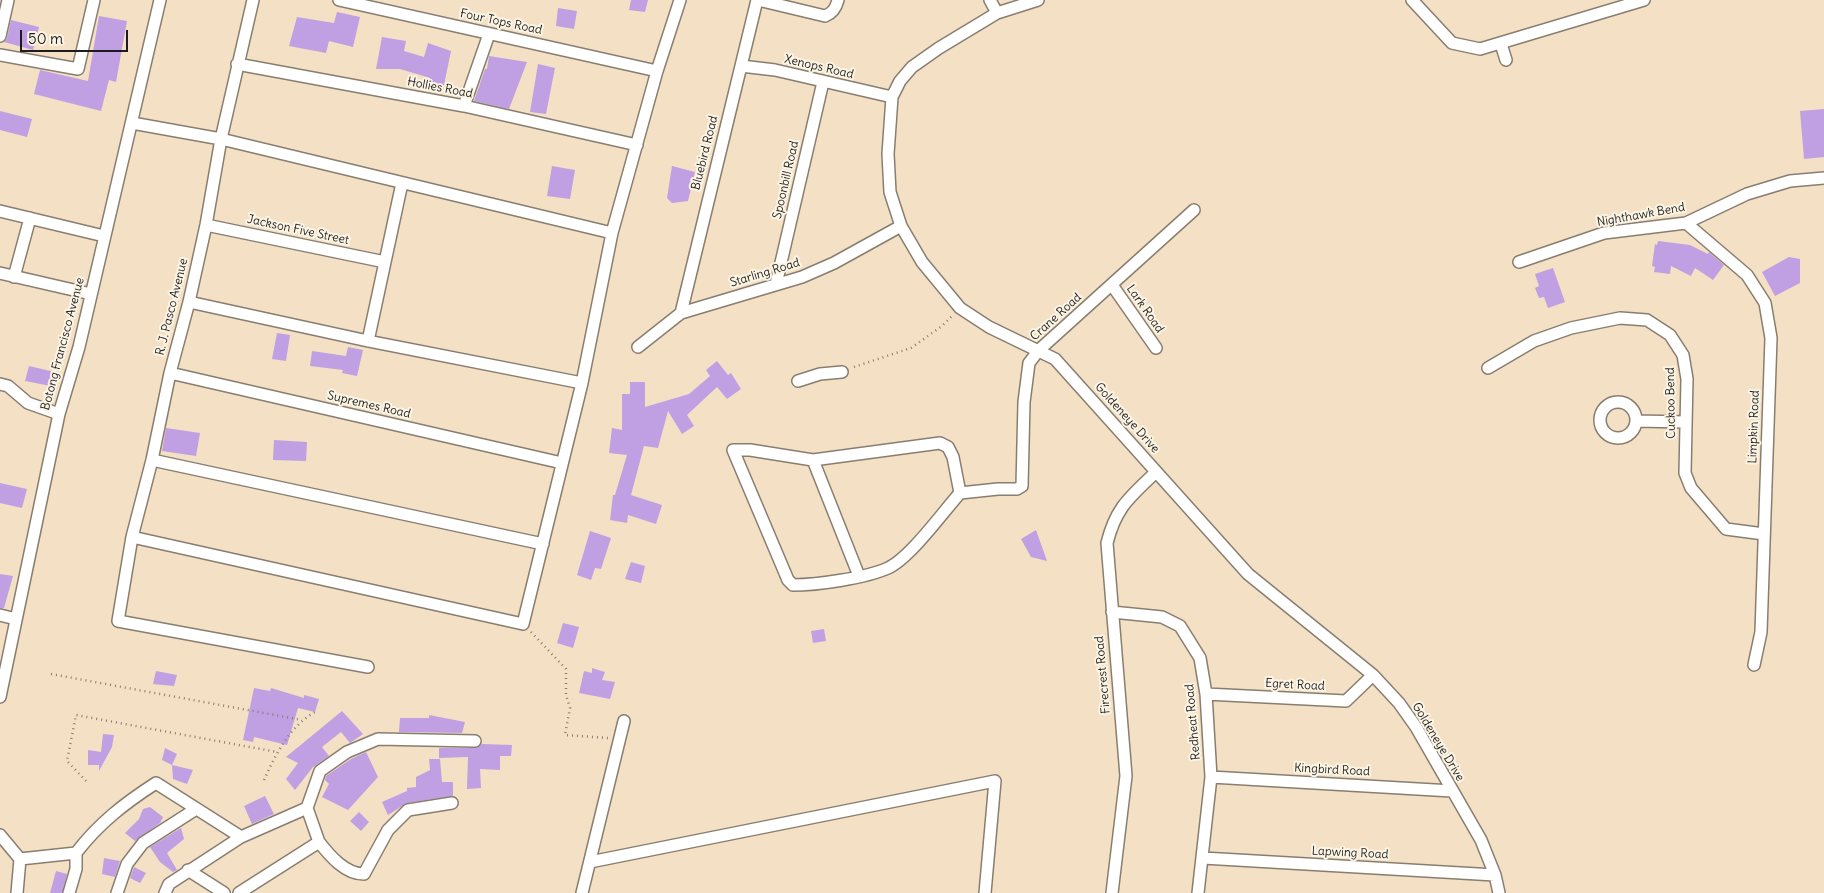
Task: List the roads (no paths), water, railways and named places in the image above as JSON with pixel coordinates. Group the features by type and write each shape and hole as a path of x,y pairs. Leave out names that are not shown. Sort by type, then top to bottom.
{"street":[{"path":"0,36 8,0"},
{"path":"0,55 78,69 94,0"},
{"name":"Botong Francisco Avenue","path":"0,698 5,650 16,619 59,414 79,347 160,0"},
{"name":"R. J. Pasco Avenue","path":"253,0 221,139 206,225 189,302 170,373 152,460 132,538 118,621 368,667"},
{"name":"Four Tops Road","path":"339,0 657,70"},
{"path":"132,538 523,624 582,383 612,233 657,70 680,0"},
{"path":"758,0 824,16 831,14 838,0"},
{"name":"Bluebird Road","path":"681,313 758,0"},
{"path":"990,0 997,13"},
{"name":"Goldeneye Drive","path":"1038,0 997,13 939,48 912,68 900,81 892,97 888,154 890,192 901,226 922,262 960,308 989,327 1055,359 1248,574 1373,675 1399,703 1416,727 1481,840 1495,875 1499,893"},
{"path":"1412,0 1452,43 1480,49 1502,44 1644,0"},
{"path":"464,106 489,34"},
{"path":"1502,44 1506,60"},
{"name":"Hollies Road","path":"237,64 464,106 637,145"},
{"name":"Xenops Road","path":"741,66 775,70 892,97"},
{"name":"Spoonbill Road","path":"776,284 823,82"},
{"path":"132,123 221,139 612,233"},
{"name":"Nighthawk Bend","path":"1518,262 1604,233 1686,223 1747,194 1790,181 1824,178"},
{"path":"368,341 402,183"},
{"name":"Crane Road","path":"960,493 998,488 1017,489 1022,486 1024,402 1029,363 1039,350 1194,210"},
{"path":"0,211 104,236"},
{"path":"14,277 30,218"},
{"name":"Limpkin Road","path":"1686,223 1747,275 1764,303 1771,338 1761,632 1754,664"},
{"name":"Jackson Five Street","path":"206,225 385,262"},
{"name":"Starling Road","path":"638,347 681,313 802,277 834,263 901,226"},
{"path":"0,272 14,277 91,294"},
{"name":"Lark Road","path":"1112,284 1156,348"},
{"path":"189,302 368,341 582,383"},
{"name":"Cuckoo Bend","path":"1488,368 1534,340 1571,328 1620,318 1647,320 1670,335 1683,356 1687,379 1685,473 1691,488 1726,529 1764,534"},
{"path":"798,381 820,374 842,372"},
{"name":"Supremes Road","path":"170,373 562,463"},
{"path":"0,384 8,386 28,402 59,414"},
{"path":"1636,421 1686,422"},
{"path":"940,443 948,447 953,457 960,493 909,551 888,568 860,576 808,585 793,585 788,580 733,450 750,450 813,460 940,443"},
{"path":"152,460 543,544"},
{"path":"813,460 860,576"},
{"name":"Firecrest Road","path":"1112,893 1126,776 1107,544 1112,523 1124,502 1156,472"},
{"name":"Redheat Road","path":"1112,612 1162,617 1180,626 1200,658 1206,694 1212,777 1198,893"},
{"path":"0,615 16,619"},
{"name":"Egret Road","path":"1206,694 1346,701 1373,675"},
{"path":"582,893 624,721"},
{"path":"452,803 408,810 388,830 364,874 348,870 328,853 319,842 307,808 320,771 346,752 378,739 475,741"},
{"name":"Kingbird Road","path":"1212,777 1452,791"},
{"path":"590,862 995,781 985,893"},
{"path":"69,893 76,869 76,852 91,834 120,806 156,783 241,837"},
{"path":"165,893 169,884 188,870 241,837 307,808"},
{"path":"117,893 126,864 143,844 196,809"},
{"path":"0,835 20,859 17,893"},
{"path":"239,893 319,842"},
{"path":"20,859 76,852"},
{"name":"Lapwing Road","path":"1203,858 1495,875"},
{"path":"188,870 224,893"}]}
